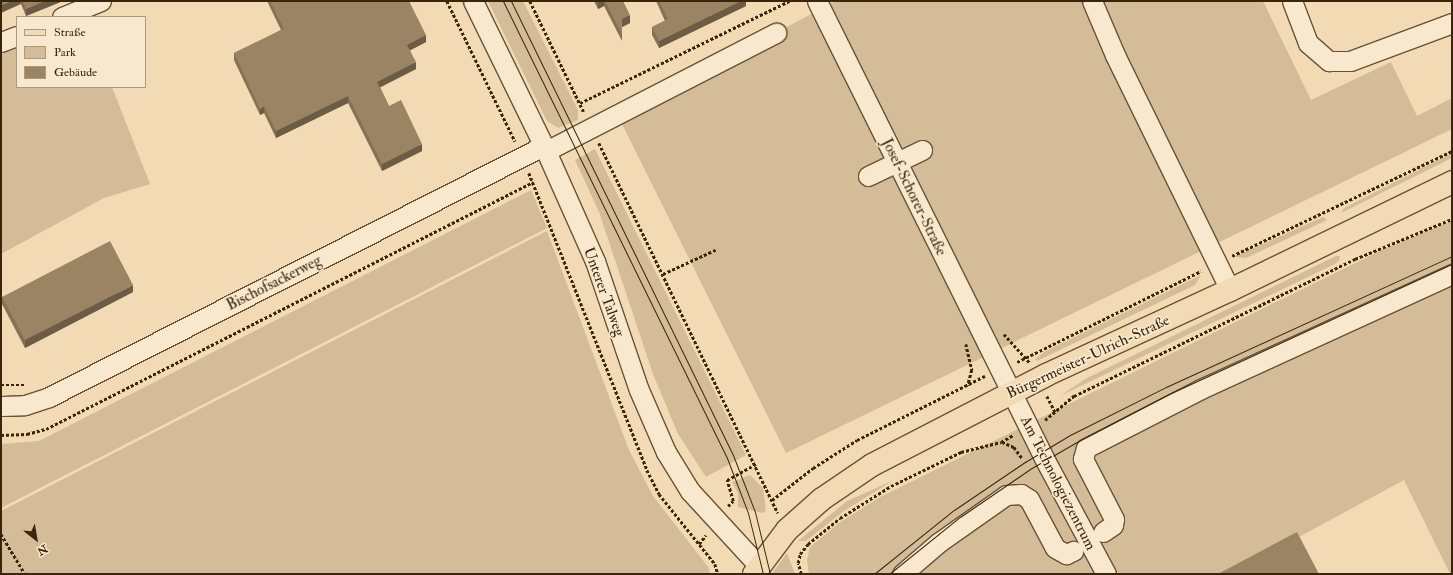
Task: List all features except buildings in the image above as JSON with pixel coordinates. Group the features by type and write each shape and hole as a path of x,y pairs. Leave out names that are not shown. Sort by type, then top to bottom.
{"main road":[{"name":"Bürgermeister-Ulrich-Straße","path":"756,570 787,530 844,482 872,465 1011,392 1230,290 1452,182"}],"street":[{"path":"64,16 101,1"},
{"path":"1092,1 1115,55 1230,290"},
{"path":"1292,1 1308,42 1329,61 1350,61 1452,23"},
{"name":"Unterer Talweg","path":"464,2 545,149 595,261 639,390 666,452 690,491 756,570"},
{"name":"Josef-Schorer-Straße","path":"825,4 896,162 1011,392"},
{"name":"Bischofsackerweg","path":"1,406 25,405 49,397 522,157 592,129 776,33"},
{"path":"1,42 16,36"},
{"path":"868,176 922,150"},
{"path":"1103,532 1113,525 1114,519 1083,459 1086,448 1201,389 1452,274"},
{"name":"Am Technologiezentrum","path":"1011,392 1106,574"},
{"path":"902,574 938,543 1006,495 1021,494 1029,499 1055,548 1066,554 1073,551"}],"path":[{"path":"447,1 533,182 635,446 659,494 715,564 718,574"},
{"path":"530,1 756,464 772,500 813,468 857,440 1216,264 1452,151"},
{"path":"580,103 789,1"},
{"path":"449,5 464,2"},
{"path":"1,435 26,434 46,429 533,182"},
{"path":"801,574 798,563 800,554 808,544 840,518 891,486 961,452 1001,442 1050,417 1074,396 1355,259 1452,219"},
{"path":"663,274 717,249"},
{"path":"699,544 733,501 727,480 756,464"},
{"path":"1,534 25,574"}],"green space":[{"path":"488,1 523,1 578,110 578,120 558,128 547,121"},
{"path":"836,1 1263,1 1311,100 1391,62 1417,116 1452,98 1452,129 786,453 618,116"},
{"path":"16,48 16,88 112,88 150,184 104,198 1,254 1,54"},
{"path":"595,149 746,455 706,477 678,434 653,374 599,212 575,160"},
{"path":"1452,153 1452,158 1341,213 1344,208"},
{"path":"531,190 547,228 1,508 1,444 39,441"},
{"path":"1323,217 1327,220 1246,258 1234,257"},
{"path":"1452,221 1452,574 1450,574 1404,480 1231,574 809,574 807,560 810,547 839,523 880,497 1382,250"},
{"path":"547,231 629,450 653,496 709,568 710,574 1,574 1,511"},
{"path":"1336,256 1340,256 1339,261 1335,264 1060,396 1085,379"},
{"path":"1201,275 1195,285 1037,361 1035,359 1044,352"},
{"path":"750,475 763,488 766,511 762,513 738,507 738,493 732,482"},
{"path":"894,480 844,511 806,541 798,541 847,501"},
{"path":"787,553 795,574 773,574 773,572"}],"tram line":[{"path":"503,1 727,458 748,513 763,574"},
{"path":"511,1 733,455 755,512 770,574"},
{"path":"874,574 954,510 1025,462 1070,435 1166,387 1452,256"},
{"path":"889,574 960,517 1030,469 1075,443 1169,394 1452,264"}]}
